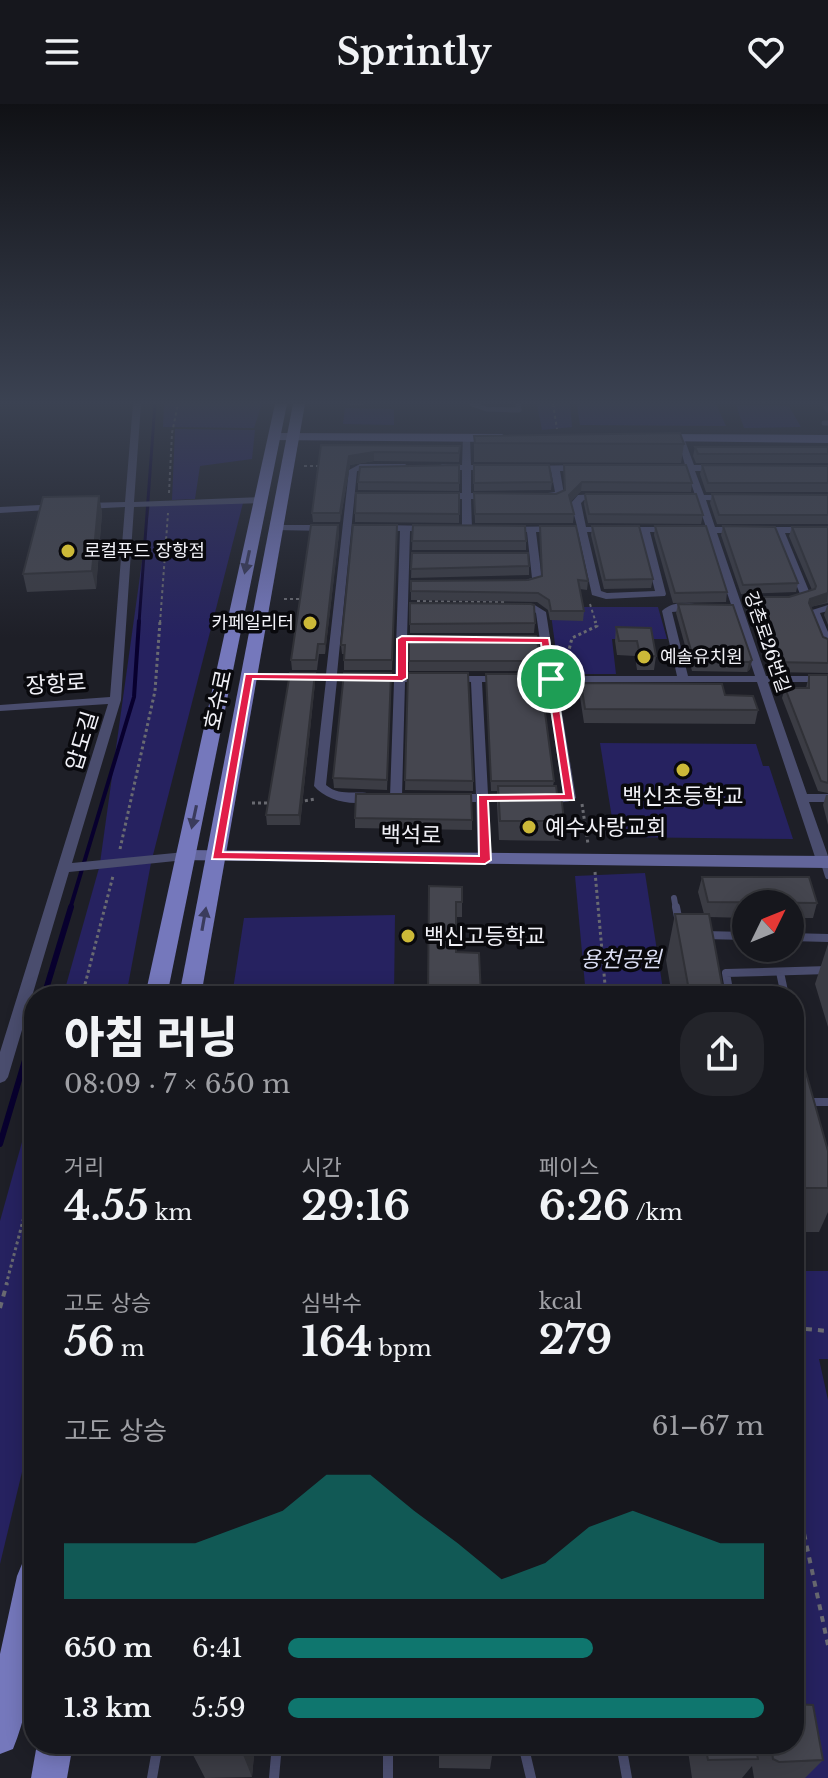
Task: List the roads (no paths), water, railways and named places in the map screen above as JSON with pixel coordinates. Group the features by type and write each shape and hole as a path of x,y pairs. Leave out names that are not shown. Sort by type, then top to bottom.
{"main road":[{"name":"호수로","path":"158,986 264,482"},
{"name":"호수로","path":"192,986 286,482"},
{"name":"백석로","path":"185,856 827,867"},
{"path":"0,1736 24,1623"},
{"path":"49,1778 53,1754"}],"street":[{"name":"압도길","path":"25,986 69,867 115,700 132,482"},
{"path":"353,482 320,786 325,794 337,797 410,797"},
{"path":"467,482 467,529"},
{"path":"525,496 555,497 560,494 560,482"},
{"name":"강촌로26번길","path":"694,482 827,867"},
{"path":"351,496 366,496"},
{"path":"423,496 496,496"},
{"path":"610,497 581,497 576,503 593,598 661,594 644,529"},
{"path":"669,497 742,498"},
{"path":"0,510 260,500"},
{"path":"277,528 436,529"},
{"path":"396,797 402,639 412,604 404,584 405,528"},
{"path":"452,529 483,529"},
{"path":"499,529 828,530"},
{"path":"512,583 537,580 531,529"},
{"path":"779,530 806,596 784,599"},
{"path":"405,556 419,556"},
{"path":"520,556 534,556"},
{"path":"404,584 420,584"},
{"path":"720,608 746,599"},
{"path":"439,797 570,798 541,612 533,607 507,604"},
{"path":"683,679 667,611 673,607 705,607"},
{"path":"828,608 814,611 828,645"},
{"path":"402,639 418,639"},
{"path":"530,640 546,640"},
{"path":"248,676 431,679"},
{"path":"446,679 521,679"},
{"path":"476,679 485,860"},
{"path":"536,679 828,679"},
{"name":"장항로","path":"0,708 115,700"},
{"path":"803,798 828,798"},
{"path":"69,867 185,856"},
{"name":"압도길","path":"0,1077 6,1038 24,989"}],"lane":[{"path":"674,898 681,935"},
{"path":"694,935 732,936"},
{"path":"804,937 828,938"},
{"path":"728,986 726,973 828,970"},
{"path":"780,972 783,986"},
{"path":"808,1089 816,1116"},
{"path":"812,1102 828,1102"},
{"path":"152,1778 156,1754"},
{"path":"274,1778 276,1754"},
{"path":"388,1754 388,1778"},
{"path":"525,1754 531,1778"},
{"path":"623,1754 627,1778"}],"waterway":[{"path":"139,623 149,482"},
{"path":"70,909 134,697 139,621"},
{"path":"47,986 71,907"},
{"path":"0,1144 24,1064"}],"place":[{"name":"로컬푸드 장항점","path":"68,551"},
{"name":"카페일리터","path":"310,623"},
{"name":"예솔유치원","path":"644,657"},
{"name":"백신초등학교","path":"683,770"},
{"name":"예수사랑교회","path":"529,827"},
{"name":"백신고등학교","path":"408,936"}],"park label":[{"name":"용천공원","path":"621,959"}]}
